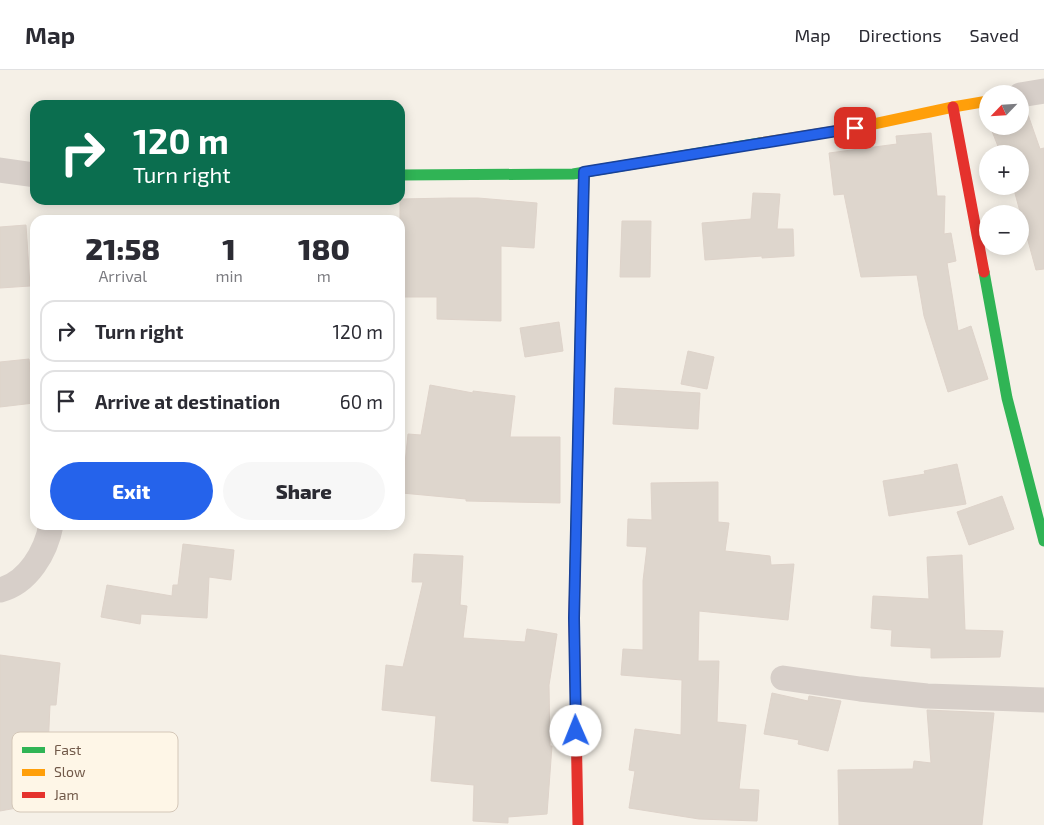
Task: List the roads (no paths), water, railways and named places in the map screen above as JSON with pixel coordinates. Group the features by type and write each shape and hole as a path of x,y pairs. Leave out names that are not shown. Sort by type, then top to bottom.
{"street":[{"path":"1029,94 1044,91"},
{"path":"405,175 572,174 855,128 979,102"},
{"path":"952,107 1007,398 1044,541"},
{"path":"0,170 30,174"},
{"path":"578,825 574,618 584,172"},
{"path":"0,590 12,585 35,564 44,548 49,530"},
{"path":"783,678 927,696 1044,700"}]}
